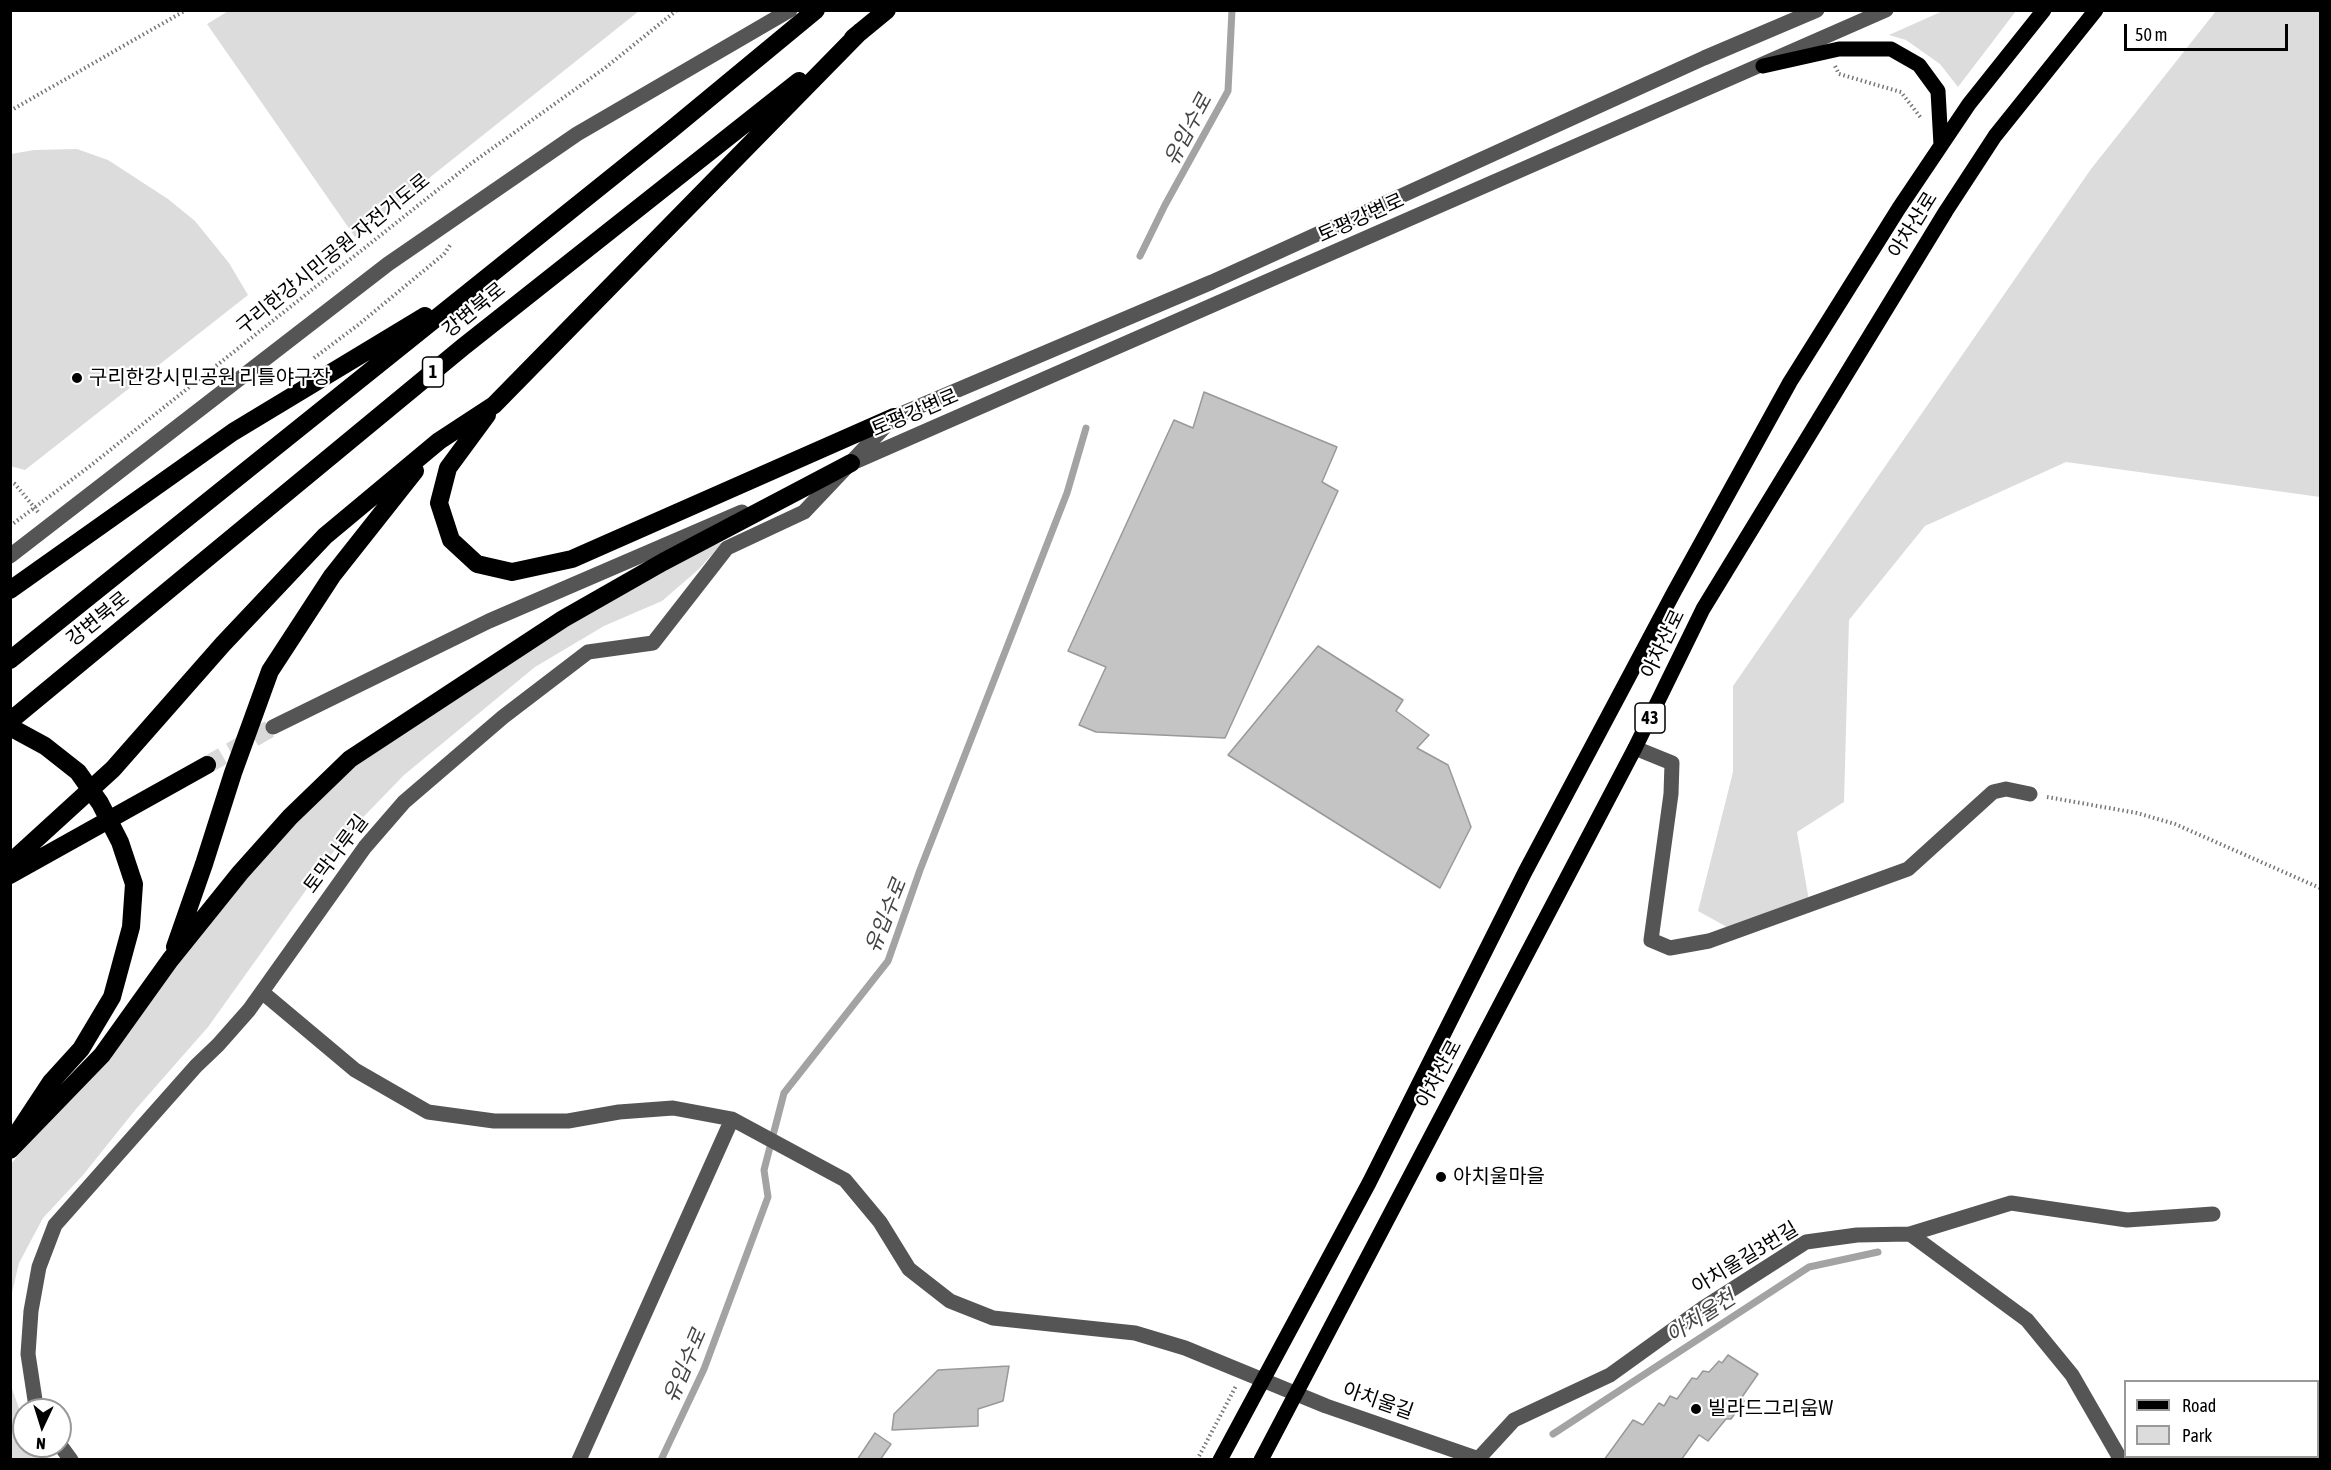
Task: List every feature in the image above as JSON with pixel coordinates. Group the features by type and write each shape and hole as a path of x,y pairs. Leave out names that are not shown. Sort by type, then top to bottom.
{"highway":[{"name":"강변북로","path":"10,660 488,277 816,10"},
{"name":"강변북로","path":"10,721 463,347 887,10"},
{"path":"861,32 494,405 448,468 439,503 451,540 477,564 512,572 572,559 894,417"},
{"path":"10,590 233,432 488,277"},
{"path":"10,863 113,769 223,644 325,536 439,441 494,405"},
{"path":"170,960 270,671 332,576 439,441"},
{"path":"10,1150 102,1055 170,960 240,873 290,817 350,759 563,618 663,562 851,463"},
{"path":"10,728 45,746 78,772 100,803 120,842 134,884 131,927 112,997 81,1049 51,1082 10,1144"},
{"path":"10,875 207,765"}],"main road":[{"name":"아차산로","path":"1220,1460 1370,1183 1525,872 1674,592 1790,382 1941,145 1969,104 2043,10"},
{"name":"아차산로","path":"1261,1460 1635,748 1703,609 1946,211 1995,136 2096,10"},
{"path":"1763,66 1839,49 1891,49 1919,65 1938,92 1941,145"}],"street":[{"path":"10,556 388,264 577,134 790,10"},
{"name":"토평강변로","path":"894,417 1212,282 1704,58 1816,10"},
{"name":"토평강변로","path":"273,727 489,621 1763,66 1886,10"},
{"name":"토막나루길","path":"35,1398 28,1354 31,1311 39,1267 55,1225 196,1066 218,1046 262,992 365,847 404,802 503,717 588,652 652,643 727,549 804,512 894,417"},
{"path":"1635,748 1672,764 1671,794 1652,940 1670,948 1709,941 1908,869 1994,792 2006,789 2030,794"},
{"name":"아치울길","path":"262,992 355,1070 428,1112 494,1120 568,1121 619,1112 673,1108 736,1121 844,1180 880,1222 909,1269 950,1301 993,1318 1135,1334 1185,1348 1326,1406 1480,1459"},
{"path":"579,1460 736,1121"},
{"name":"아치울길3번길","path":"1480,1459 1514,1420 1610,1375 1703,1308 1806,1242 1857,1235 1910,1234 2011,1203 2127,1220 2213,1214"},
{"path":"1910,1234 2027,1320 2072,1375 2121,1460"}],"path":[{"path":"10,111 186,10"},
{"name":"구리한강시민공원 자전거도로","path":"10,526 90,466 469,165 605,68 677,10"},
{"path":"10,482 15,484 35,507"},
{"path":"2030,794 2137,813 2175,824 2320,888"}],"green space":[{"path":"230,10 639,11 355,237 207,24"},
{"path":"1945,10 2016,11 1958,87 1940,64 1906,40 1889,35"},
{"path":"2216,11 2320,11 2320,497 2066,462 1925,526 1849,620 1844,802 1797,832 1811,912 1736,932 1698,911 1733,772 1733,686 2091,169"},
{"name":"구리한강시민공원 리틀야구장","path":"77,149 108,160 168,199 195,221 229,263 248,295 25,470 10,466 11,154 34,150"},
{"path":"723,542 699,569 662,601 604,626 535,667 404,775 344,837 208,1027 136,1109 83,1175 43,1218 19,1263 11,1297 11,1164 282,834 365,757 588,611 705,548"},
{"path":"11,1386 15,1398 12,1398 12,1458 45,1459 11,1459"}],"building":[{"path":"1204,392 1337,447 1322,482 1338,491 1225,738 1096,732 1079,725 1106,667 1068,651 1174,420 1193,428"},
{"path":"1318,646 1403,700 1396,711 1429,735 1417,748 1448,765 1471,827 1440,888 1228,755"},
{"name":"빌라드그리움W","path":"1728,1355 1758,1374 1742,1397 1744,1401 1731,1419 1726,1419 1708,1441 1699,1435 1681,1460 1604,1460 1633,1420 1643,1425 1659,1403 1664,1406 1670,1396 1677,1399 1692,1378 1697,1379 1703,1371 1709,1372 1719,1361 1722,1363"},
{"path":"1009,1366 1003,1401 978,1409 978,1426 892,1430 894,1414 938,1370"},
{"path":"875,1433 891,1444 880,1460 857,1460"}],"waterway":[{"name":"유입수로","path":"1140,256 1165,205 1228,91 1232,10"},
{"name":"유입수로","path":"661,1460 704,1369 768,1197 764,1170 784,1093 888,961 920,870 1067,493 1086,428"},
{"name":"아치울천","path":"1553,1434 1809,1267 1878,1252"}],"tunnel":[{"path":"207,765 273,727"}],"place":[{"name":"구리한강시민공원 리틀야구장","path":"77,378"},
{"name":"아치울마을","path":"1441,1177"},
{"name":"빌라드그리움W","path":"1696,1409"}]}
